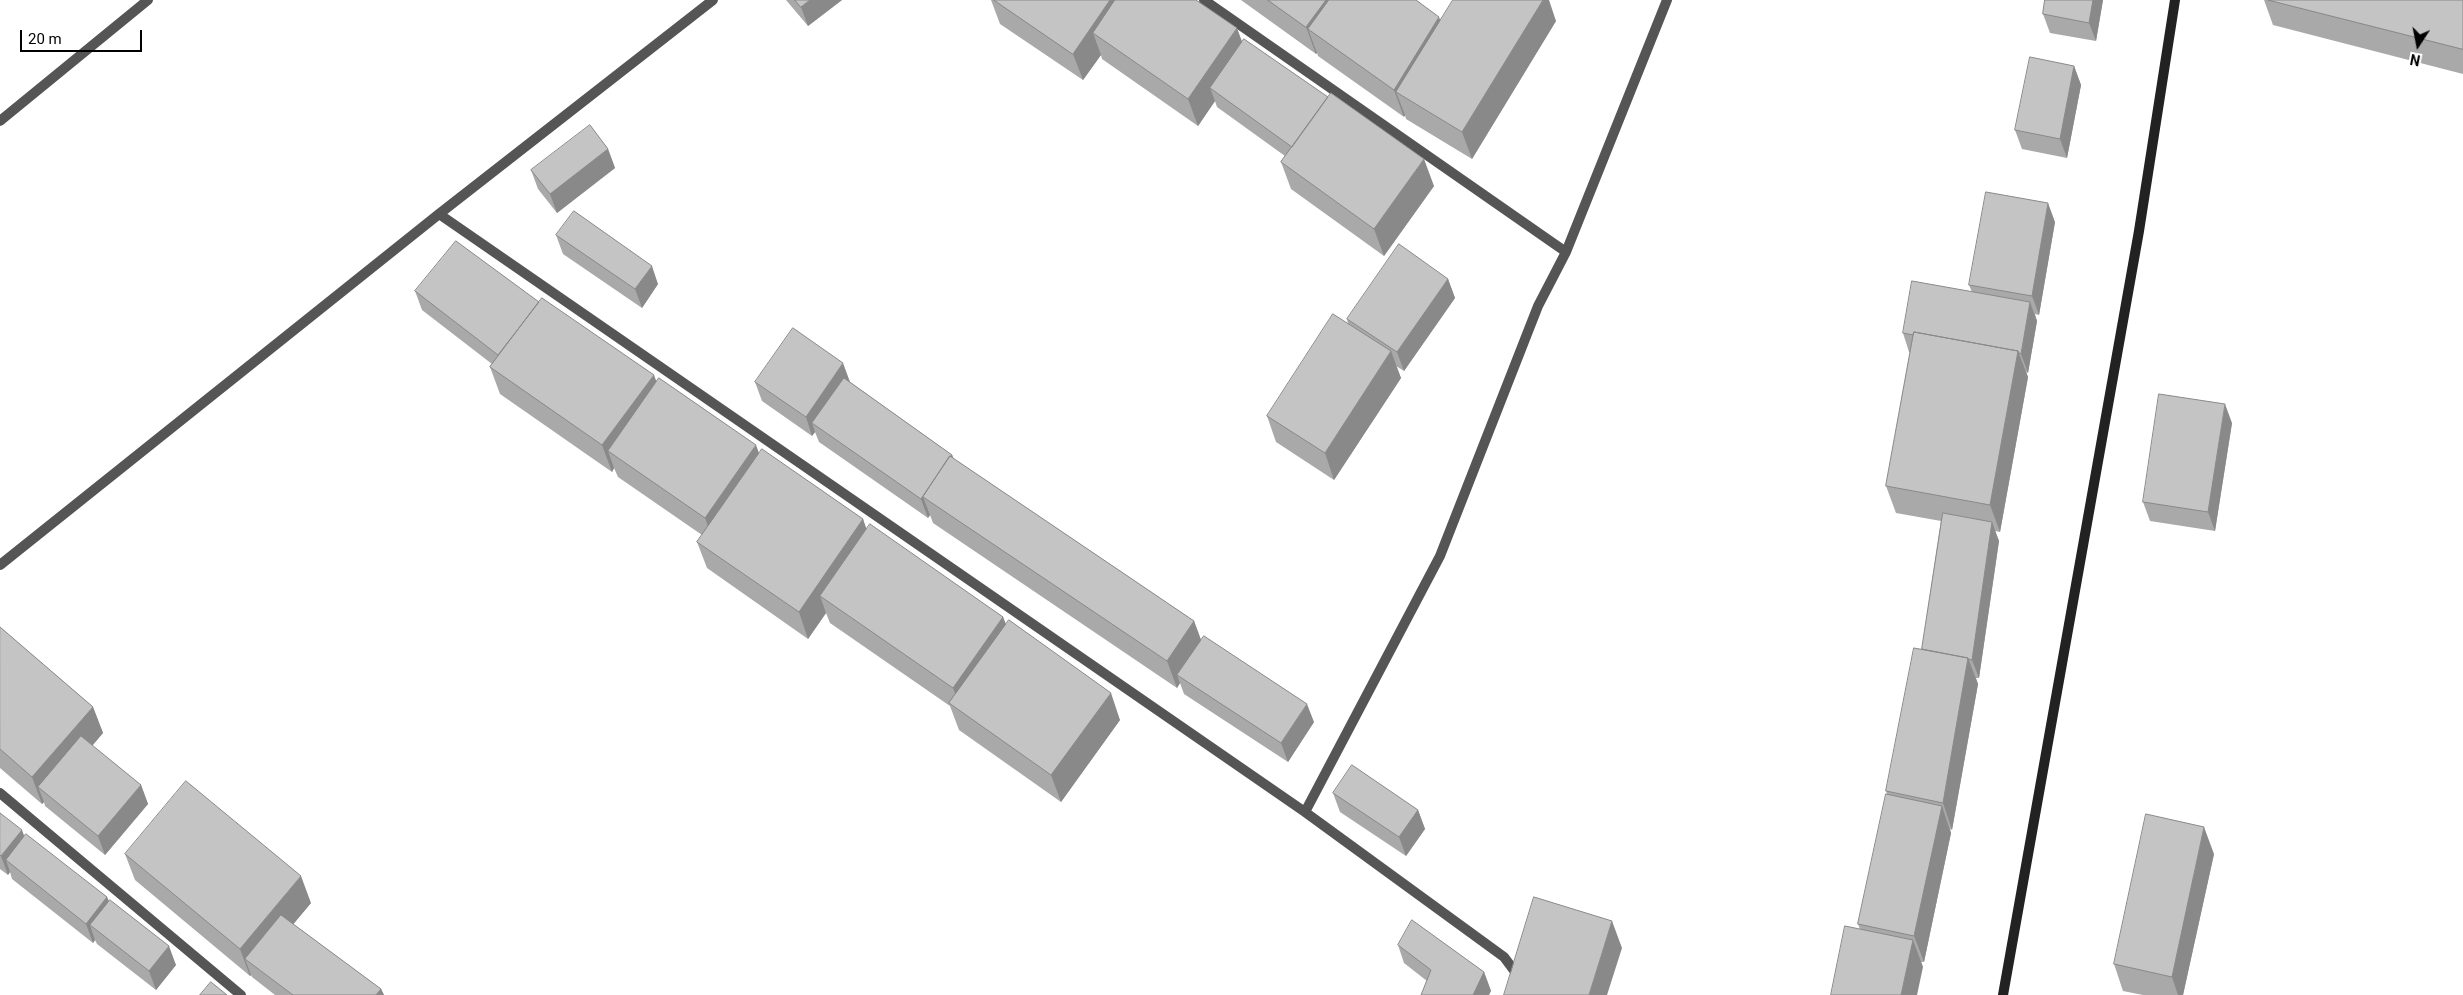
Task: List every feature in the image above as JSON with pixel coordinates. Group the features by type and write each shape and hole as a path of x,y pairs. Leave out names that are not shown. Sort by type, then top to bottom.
{"main road":[{"path":"2003,995 2139,231 2175,0"}],"street":[{"path":"0,121 148,0"},
{"path":"0,565 439,214 713,0"},
{"path":"1204,0 1566,252"},
{"path":"1305,812 1440,556 1538,306 1566,252 1667,0"},
{"path":"439,214 1305,812 1504,957 1518,977 1510,995"},
{"path":"0,793 241,995"}],"building":[{"path":"795,0 810,0 801,7"},
{"path":"994,0 1110,0 1073,54"},
{"path":"1115,0 1196,0 1237,28 1188,99 1093,33"},
{"path":"1268,0 1326,0 1306,27"},
{"path":"1329,0 1416,0 1439,17 1394,90 1308,29"},
{"path":"1453,0 1543,0 1462,132 1396,92"},
{"path":"2045,0 2093,0 2089,23 2043,14"},
{"path":"2268,0 2463,0 2463,49"},
{"path":"1244,39 1328,97 1292,147 1210,88"},
{"path":"2030,57 2074,66 2060,139 2015,130"},
{"path":"1331,93 1424,159 1374,229 1281,162"},
{"path":"590,125 608,149 550,194 531,170"},
{"path":"1986,192 2048,203 2032,296 1969,285"},
{"path":"574,211 652,266 635,289 556,235"},
{"path":"456,241 539,302 498,355 415,291"},
{"path":"1399,244 1448,279 1397,352 1347,319"},
{"path":"1912,281 2030,302 2021,354 2018,351 1914,332 1913,335 1903,333"},
{"path":"542,298 654,375 602,445 490,367"},
{"path":"1333,314 1391,351 1325,453 1267,416"},
{"path":"793,328 843,363 806,417 755,382"},
{"path":"1914,332 2018,351 1990,505 1886,486"},
{"path":"659,378 756,445 705,518 608,451"},
{"path":"844,378 952,455 921,499 812,423"},
{"path":"2159,394 2225,404 2208,512 2143,502"},
{"path":"762,449 863,519 799,612 697,542"},
{"path":"950,456 1194,621 1167,661 923,497"},
{"path":"1943,513 1992,522 1972,660 1922,649"},
{"path":"870,524 1003,617 953,688 820,596"},
{"path":"1009,620 1111,693 1051,775 949,703"},
{"path":"0,627 93,707 32,777 0,749"},
{"path":"1204,636 1307,704 1281,743 1177,675"},
{"path":"1914,648 1968,658 1943,803 1886,791"},
{"path":"81,736 141,785 98,836 38,787"},
{"path":"1352,765 1418,810 1399,837 1333,793"},
{"path":"186,781 301,876 240,949 125,854"},
{"path":"1886,794 1942,806 1914,936 1858,924"},
{"path":"0,813 22,830 1,856 0,855"},
{"path":"2146,814 2204,827 2172,977 2114,964"},
{"path":"26,834 107,897 86,924 6,860"},
{"path":"1534,897 1612,921 1589,995 1504,995"},
{"path":"110,900 169,946 149,971 90,925"},
{"path":"281,915 381,989 376,995 293,995 245,959"},
{"path":"1412,920 1484,972 1473,995 1421,995 1431,970 1398,945"},
{"path":"1845,926 1913,940 1901,995 1831,995"},
{"path":"211,982 227,995 200,995"}]}
